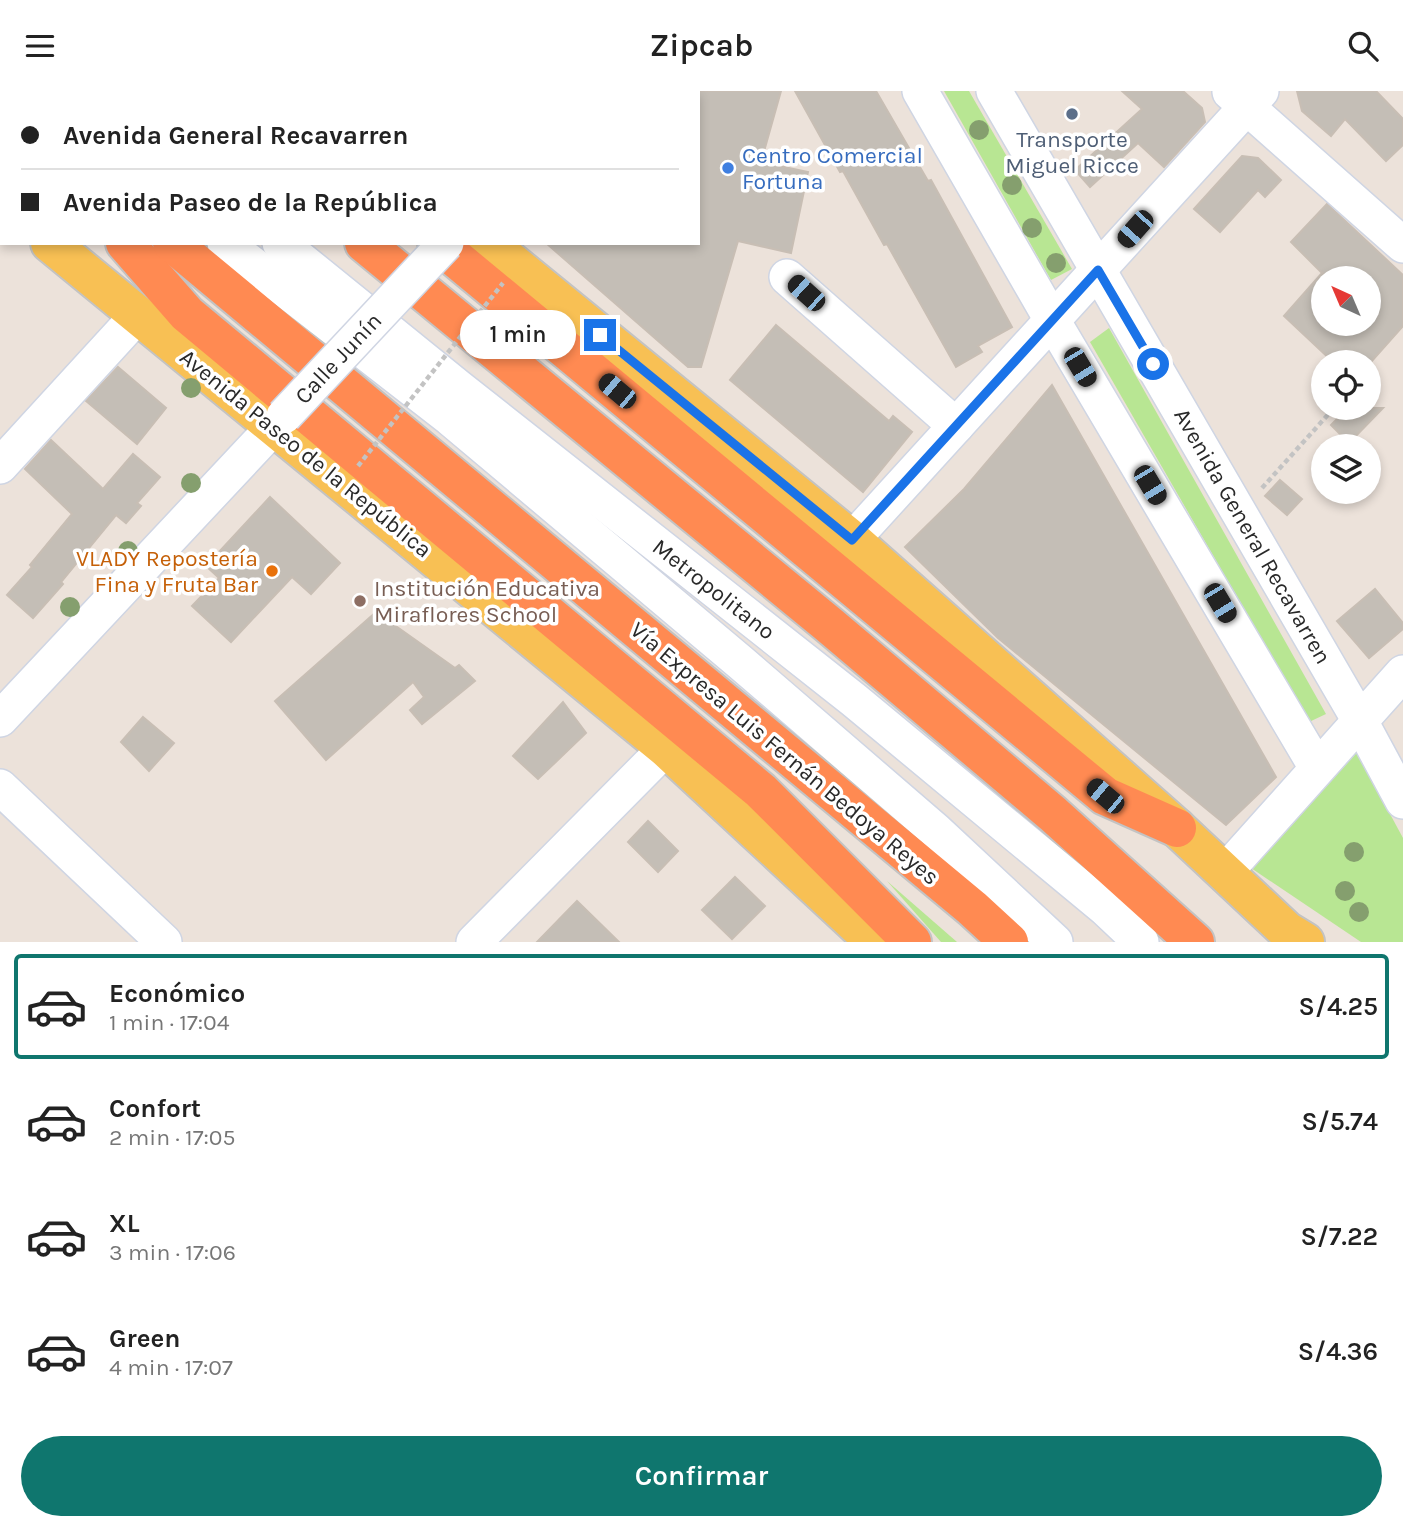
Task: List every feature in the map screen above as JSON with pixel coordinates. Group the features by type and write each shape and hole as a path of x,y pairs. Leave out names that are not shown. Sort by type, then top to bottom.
{"highway":[{"path":"127,245 187,314 761,791 912,942"},
{"name":"Vía Expresa Luis Fernán Bedoya Reyes","path":"174,245 951,890 1009,942"},
{"path":"366,245 848,641 1053,814 1195,942"},
{"path":"439,245 1105,796 1177,828"}],"main road":[{"name":"Avenida Paseo de la República","path":"52,245 138,315 279,421 666,748 875,942"},
{"path":"490,245 852,540 1177,828 1287,931 1305,942"}],"street":[{"path":"920,91 1052,320 1318,768"},
{"name":"Avenida General Recavarren","path":"994,91 1236,505 1403,801"},
{"path":"852,540 1098,270 1246,96 1403,245"},
{"name":"Metropolitano","path":"228,245 450,418 709,636 936,831 1055,942"},
{"name":"Metropolitano","path":"282,245 854,700 1094,899 1141,942"},
{"name":"Calle Junín","path":"0,719 444,245"},
{"path":"788,277 956,426"},
{"path":"0,466 138,315"},
{"path":"1225,872 1403,673"},
{"path":"474,942 666,748"},
{"path":"0,787 164,942"}],"path":[{"path":"358,466 503,283"},
{"path":"1236,505 1265,486 1323,420"}],"green space":[{"path":"944,91 969,91 1072,269 1051,280"},
{"path":"1109,328 1326,714 1309,722 1090,342"},
{"path":"1356,751 1403,838 1403,942 1361,942 1251,868"},
{"path":"887,881 957,942 941,942"}],"building":[{"name":"Centro Comercial Fortuna","path":"700,91 781,91 761,162 808,172 791,253 738,241 701,367 688,367 548,245 700,245"},
{"path":"795,91 876,91 928,181 931,180 1012,327 978,346 982,352 956,367 887,244 884,245 843,171 840,172"},
{"path":"1122,91 1183,91 1202,108 1205,122 1164,167 1138,143 1090,187 1075,170 1142,109"},
{"path":"1297,91 1376,91 1403,119 1403,145 1386,161 1345,119 1331,136 1302,111"},
{"path":"1242,156 1258,158 1281,180 1265,197 1258,190 1220,232 1194,209"},
{"path":"1327,204 1403,275 1403,326 1381,351 1320,350 1284,316 1311,285 1311,336 1381,336 1381,266 1315,266 1291,242"},
{"path":"776,325 889,421 893,416 912,432 863,492 730,380"},
{"path":"118,367 166,408 137,444 86,401"},
{"path":"1052,385 1276,777 1226,825 998,638 905,547 964,489"},
{"path":"1336,420 1371,420 1358,434 1340,434 1331,425"},
{"path":"51,440 103,489 133,454 160,477 137,503 141,506 126,523 116,515 33,618 7,595 72,514 25,469"},
{"path":"1280,480 1302,499 1287,515 1265,496"},
{"name":"VLADY Repostería Fina y Fruta Bar","path":"270,497 340,563 311,594 292,577 231,642 192,606 219,578 206,566"},
{"path":"1375,589 1403,623 1403,629 1369,658 1337,621"},
{"path":"376,612 455,668 459,665 475,681 422,724 410,710 424,697 413,682 326,760 275,701"},
{"path":"563,702 586,733 538,779 513,756"},
{"path":"143,717 174,743 149,771 121,742"},
{"path":"648,821 678,851 658,872 628,842"},
{"path":"735,877 765,906 732,939 702,910"},
{"path":"577,901 619,942 537,942"}],"place":[{"name":"Transporte Miguel Ricce","path":"1072,114"},
{"name":"Centro Comercial Fortuna","path":"728,168"},
{"name":"VLADY Repostería Fina y Fruta Bar","path":"272,571"},
{"name":"Institución Educativa Miraflores School","path":"360,601"}],"route":[{"path":"600,335 852,540 1098,270 1153,364"}]}
